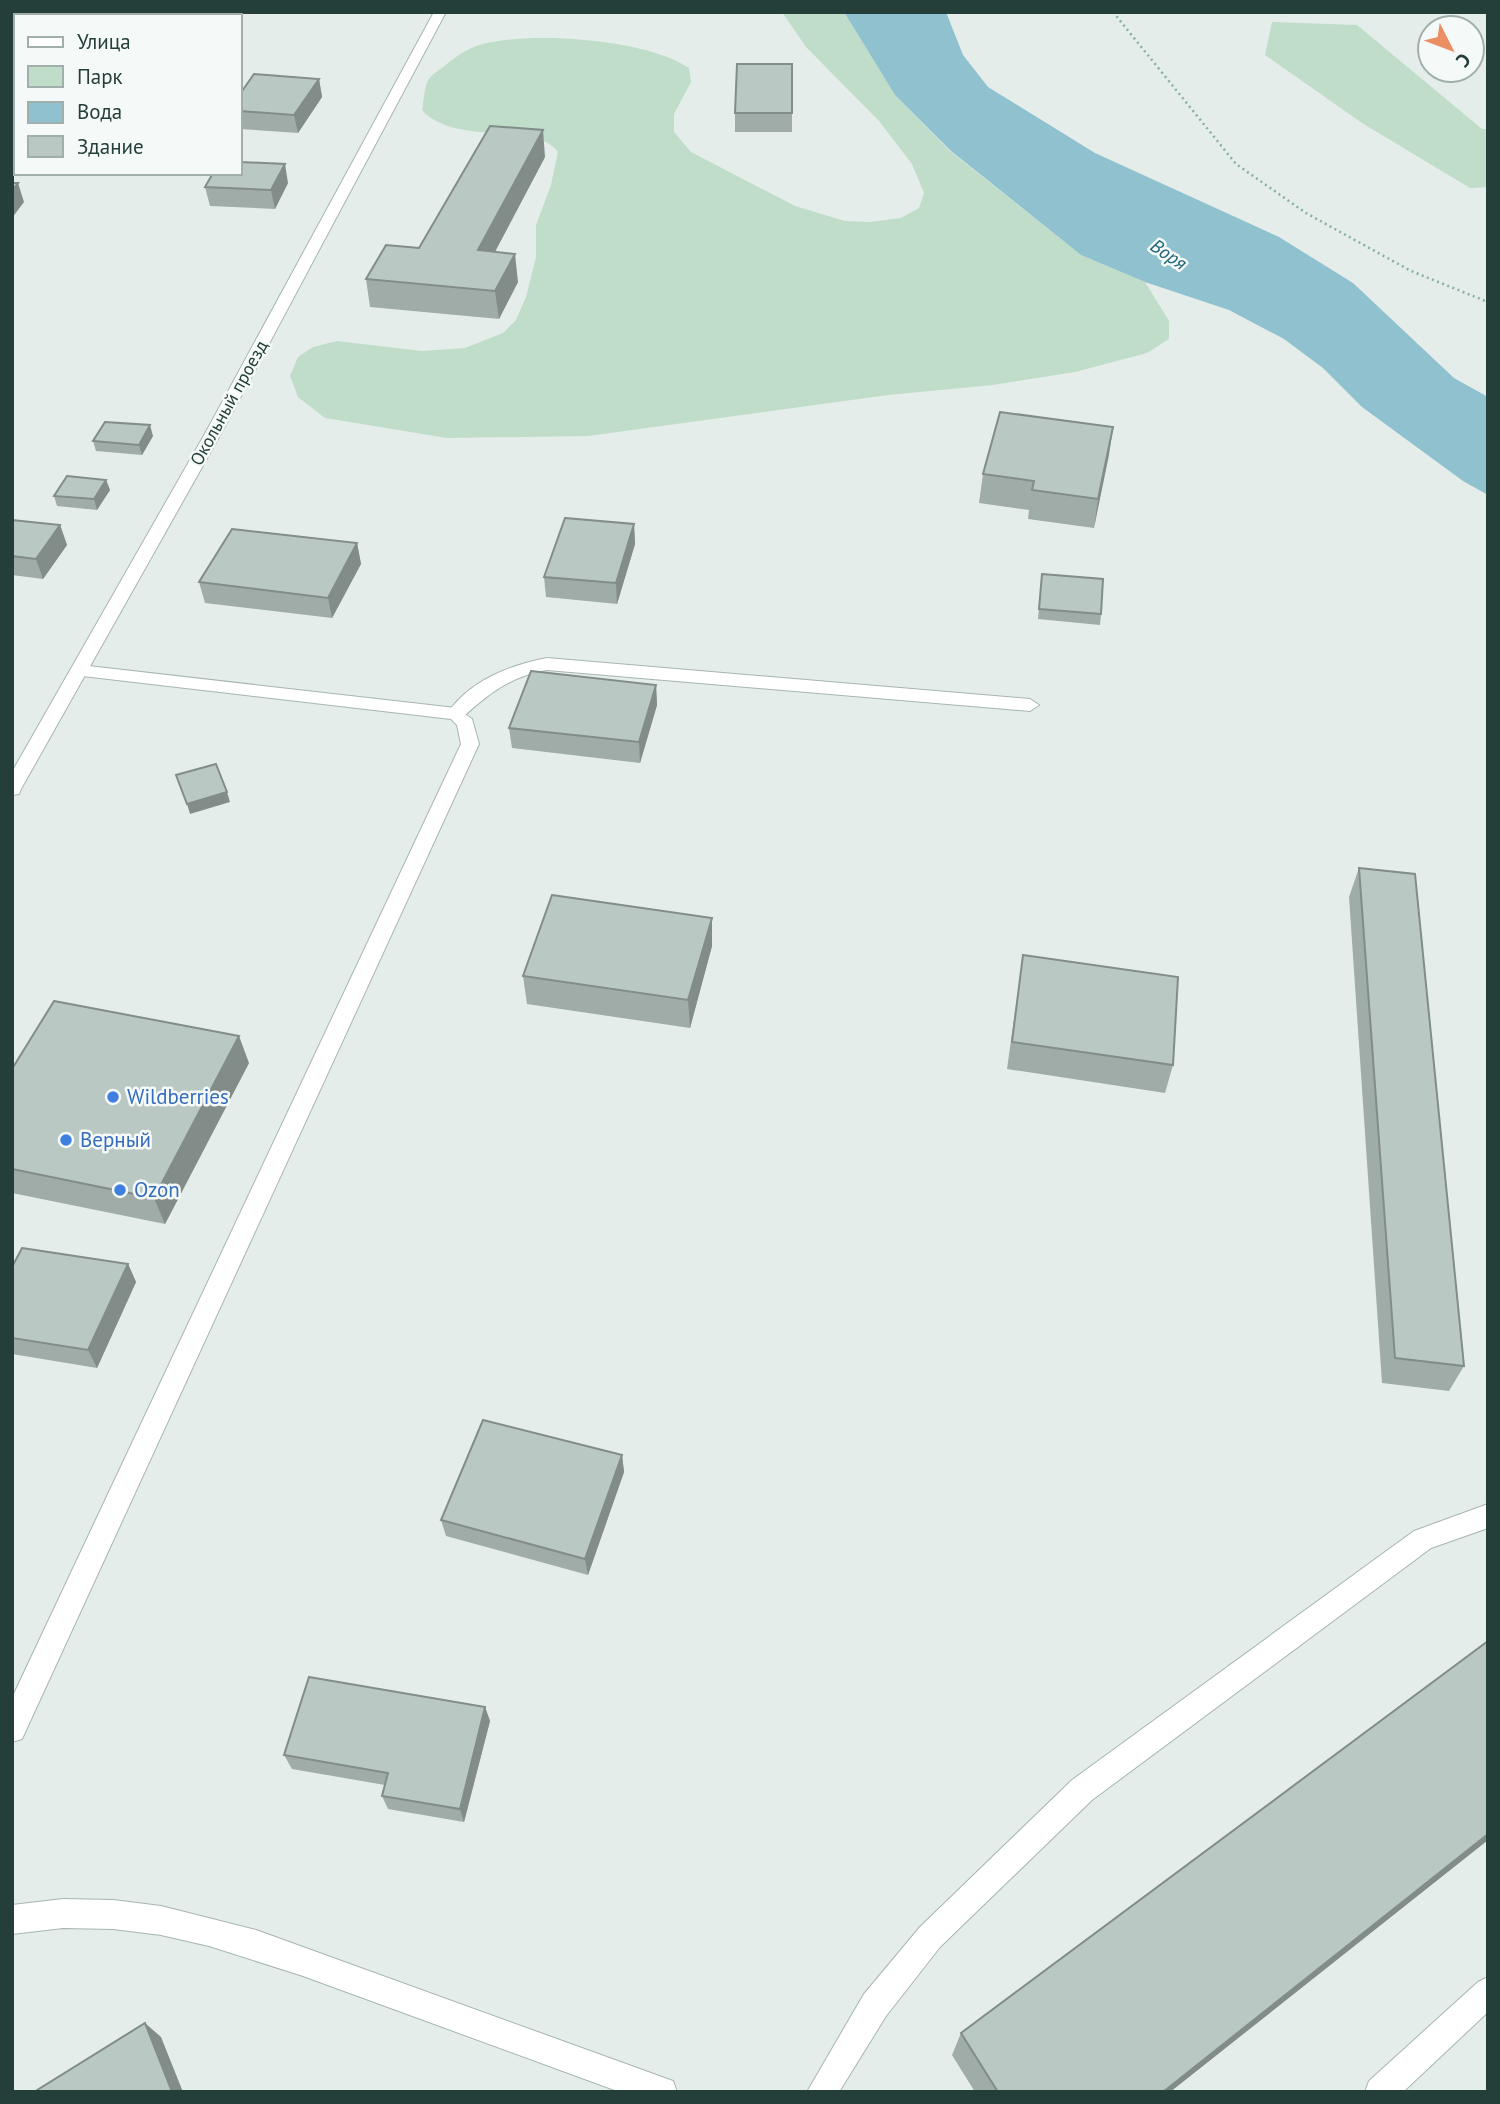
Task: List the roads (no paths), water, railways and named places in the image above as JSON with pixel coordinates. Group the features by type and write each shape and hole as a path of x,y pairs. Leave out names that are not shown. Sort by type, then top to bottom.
{"street":[{"name":"Окольный проезд","path":"12,789 215,430 440,12"},
{"path":"457,714 490,684 520,668 547,664 1030,705"},
{"path":"12,1729 470,744 466,723 457,714 80,671"},
{"path":"822,2092 875,2005 930,1937 1082,1790 1423,1539 1488,1516"},
{"path":"12,1920 42,1915 120,1913 223,1933 662,2092"},
{"path":"1380,2092 1488,1992"}],"water":[{"name":"Воря","path":"844,12 946,12 963,55 988,87 1095,153 1279,237 1353,283 1454,378 1488,397 1488,495 1463,481 1362,407 1323,368 1284,339 1229,310 1145,282 1081,255 951,151 895,95"}],"place":[{"name":"Wildberries","path":"113,1097"},
{"name":"Верный","path":"66,1140"},
{"name":"Ozon","path":"120,1190"}]}
